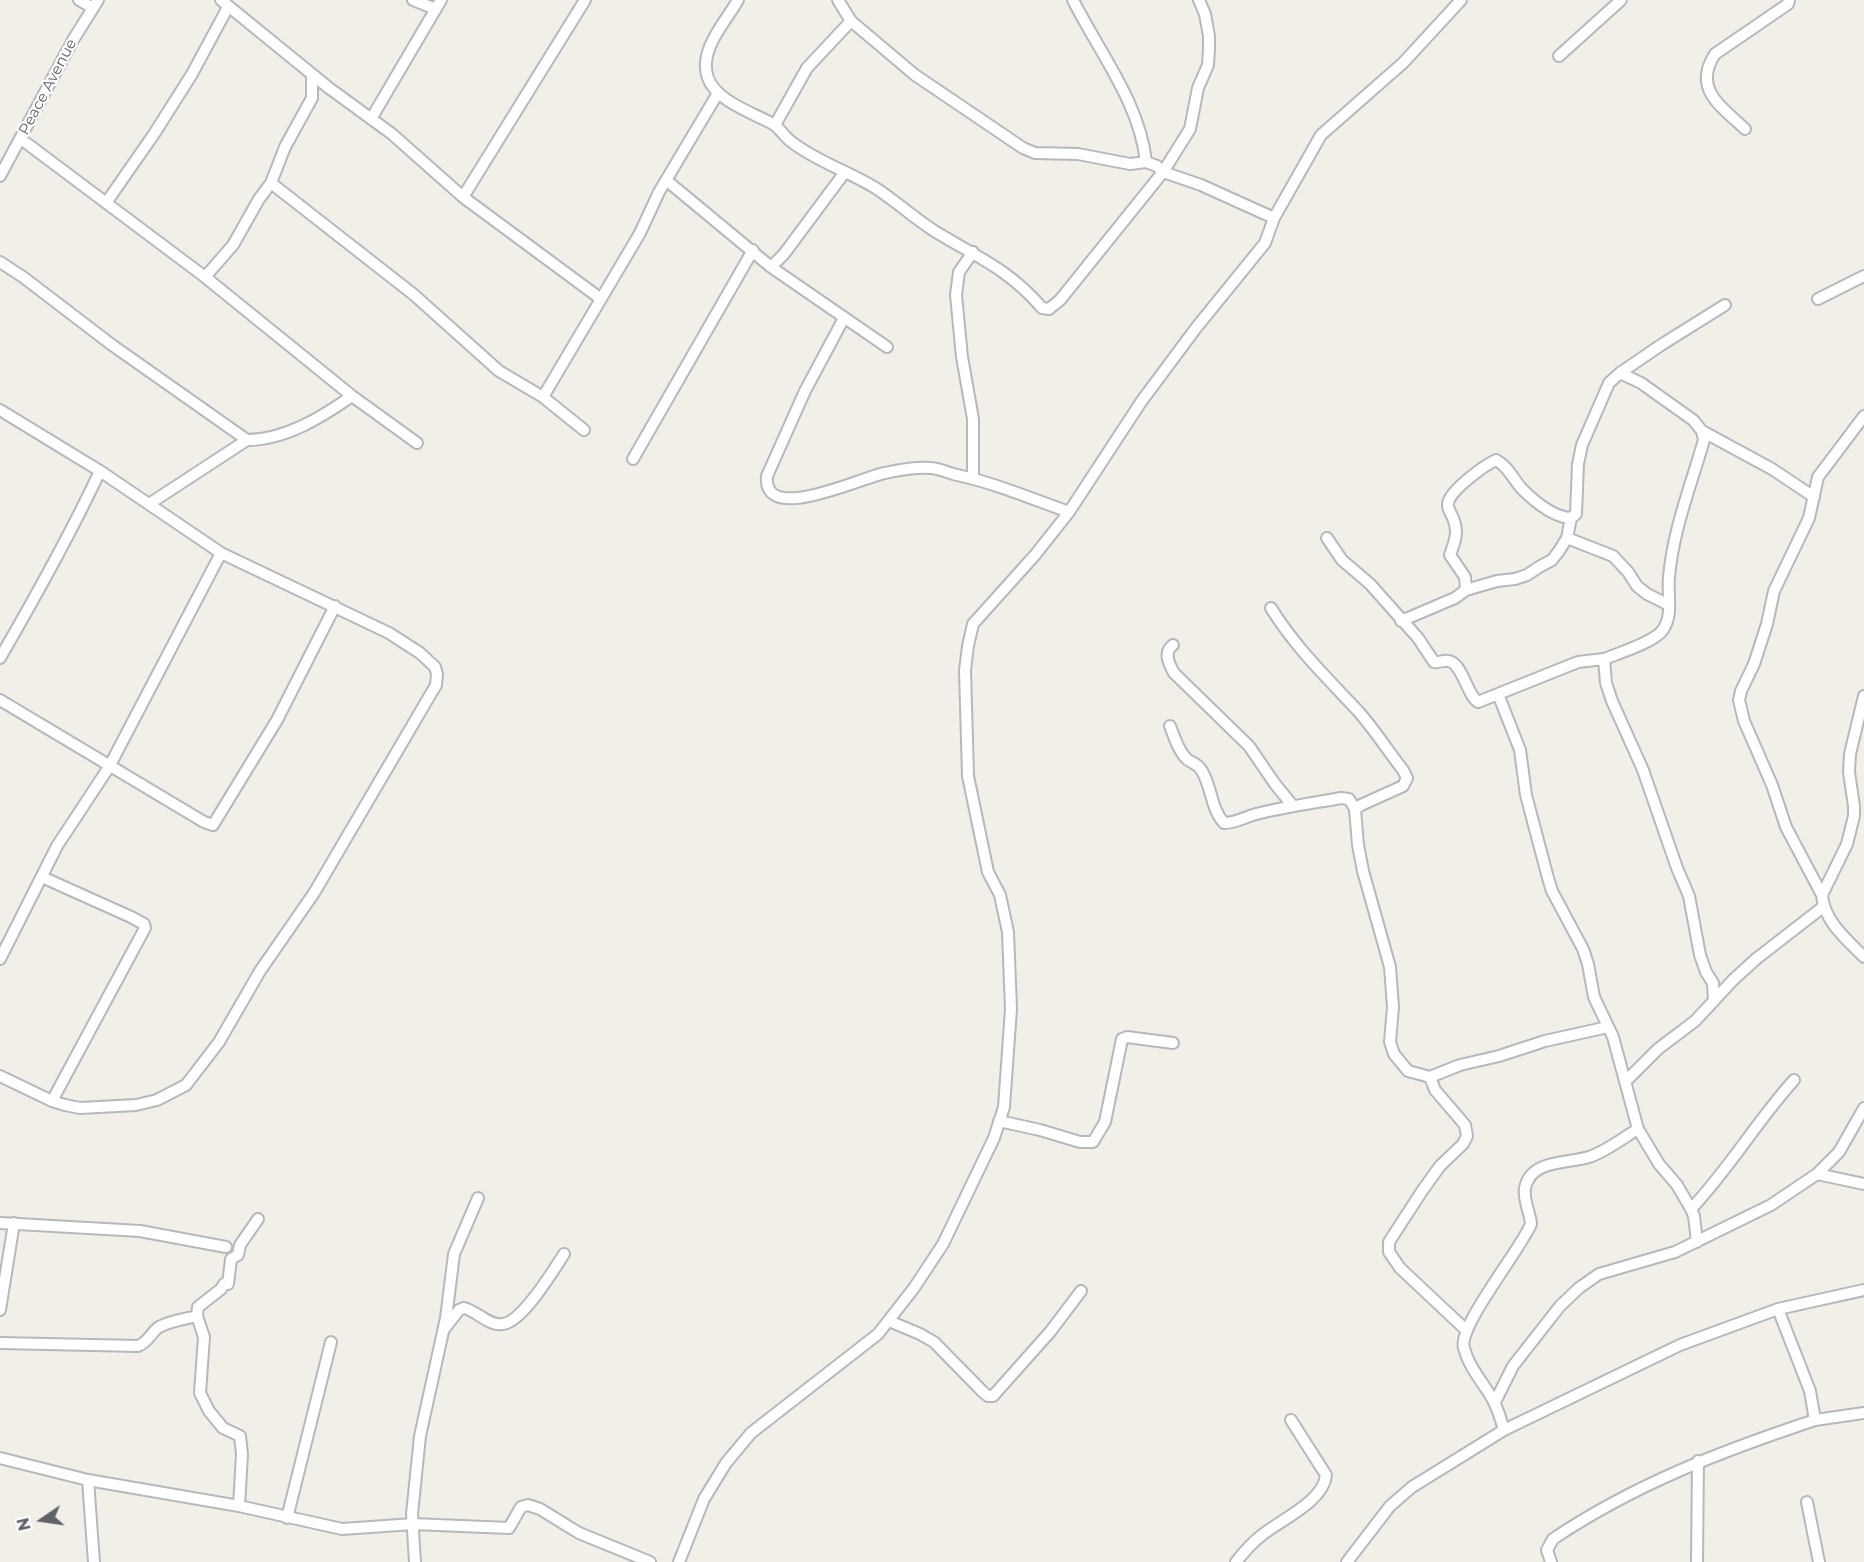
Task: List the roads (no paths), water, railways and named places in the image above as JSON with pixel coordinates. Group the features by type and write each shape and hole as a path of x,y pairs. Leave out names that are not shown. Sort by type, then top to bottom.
{"street":[{"path":"79,0 95,4"},
{"path":"371,119 438,5 413,0"},
{"path":"463,197 585,0"},
{"path":"738,0 709,48 705,64 708,80 718,93 752,115 775,125 792,143 877,189 934,231 973,252 1018,282 1042,308 1049,309 1060,300 1163,172 1190,129 1198,88 1208,65 1209,36 1200,0"},
{"path":"839,0 851,21 915,75 1023,148 1035,153 1078,154 1130,164 1146,162 1163,172 1201,185 1274,218"},
{"path":"1073,0 1130,103 1145,149 1146,162"},
{"path":"679,1562 704,1499 726,1463 751,1433 878,1334 914,1288 943,1244 994,1138 1004,1107 1011,1009 1008,932 1000,896 988,872 968,776 965,670 974,624 1019,574 1069,512 1141,402 1196,328 1265,243 1274,218 1321,135 1403,63 1461,0"},
{"path":"1559,56 1621,0"},
{"path":"1745,129 1714,99 1707,86 1710,62 1715,54 1788,4 1789,0"},
{"name":"Peace Avenue","path":"0,176 73,40 95,4"},
{"path":"106,202 154,134 192,74 224,4 328,88 392,134 463,197 601,299"},
{"path":"775,125 807,68 851,21"},
{"path":"205,277 233,245 271,183 285,147 312,98 312,74"},
{"path":"312,98 328,88"},
{"path":"543,396 640,233 666,180 718,93"},
{"path":"21,139 205,277 352,396 417,443"},
{"path":"771,267 784,254 845,172"},
{"path":"666,180 771,267 887,347"},
{"path":"271,183 413,294 500,371 543,396 584,430"},
{"path":"633,459 753,250"},
{"path":"973,252 959,272 956,295 959,340 973,418 973,477"},
{"path":"0,262 112,345 247,440"},
{"path":"1818,299 1864,276"},
{"path":"1401,621 1455,598 1466,590 1527,575 1552,560 1567,538 1571,518 1576,514 1578,464 1582,445 1609,383 1620,373 1725,305"},
{"path":"844,318 805,391 767,476 768,490 774,496 781,499 798,499 864,478 919,468 933,468 973,477 1069,512"},
{"path":"1620,373 1641,383 1692,420 1702,431 1772,469 1814,497"},
{"path":"149,504 247,440 264,440 295,429 337,407 352,396"},
{"path":"0,1076 52,1101 80,1107 136,1105 157,1100 186,1085 219,1042 260,971 314,893 436,685 437,674 435,667 420,653 389,633 222,553 100,471 1,414"},
{"path":"1864,416 1818,477 1809,518 1774,591 1767,624 1739,700 1744,721 1773,785 1786,827 1822,895 1823,908 1841,934 1864,957"},
{"path":"1327,538 1342,560 1370,584 1418,638 1434,662 1447,660 1452,662 1464,679 1474,700 1484,701 1578,662 1604,659 1660,633 1667,623 1669,614 1668,578 1674,545 1704,440 1702,431"},
{"path":"1466,590 1465,577 1450,555 1457,541 1448,501 1455,490 1488,464 1496,460 1503,464 1522,489 1558,516 1571,518"},
{"path":"0,658 80,515 100,471"},
{"path":"1567,538 1608,553 1620,562 1637,586 1669,605"},
{"path":"0,959 57,846 109,767 222,553"},
{"path":"1,705 204,822 213,825 277,720 335,606"},
{"path":"1271,608 1286,631 1359,712 1407,778 1403,786 1355,809"},
{"path":"1173,645 1167,653 1174,673 1249,746 1293,806"},
{"path":"1604,659 1606,683 1612,701 1643,770 1689,896 1700,955 1706,972 1713,982 1714,1001"},
{"path":"1498,694 1520,750 1526,795 1552,891 1583,949 1594,997 1613,1037 1638,1129 1659,1164 1677,1185 1691,1209 1697,1242"},
{"path":"1822,895 1847,844 1854,816 1849,772 1850,754 1864,696"},
{"path":"1170,726 1183,754 1188,760 1196,763 1202,771 1218,817 1224,824 1293,806 1341,798 1349,799 1355,809 1363,871 1390,967 1393,1007 1390,1042 1394,1054 1408,1071 1430,1077 1460,1065 1499,1056 1545,1041 1608,1028"},
{"path":"42,877 131,917 144,924 145,928 52,1101"},
{"path":"1625,1082 1658,1049 1695,1022 1733,980 1756,959 1823,908"},
{"path":"1713,982 1733,980"},
{"path":"999,1122 1040,1130 1080,1142 1093,1142 1105,1122 1122,1039 1127,1037 1173,1043"},
{"path":"1430,1077 1436,1090 1465,1125 1467,1136 1463,1144 1440,1166 1422,1191 1389,1242 1389,1252 1400,1268 1466,1330"},
{"path":"1691,1209 1711,1188 1768,1109 1794,1080"},
{"path":"1495,1402 1513,1366 1554,1314 1579,1288 1599,1274 1657,1259 1771,1205 1817,1174 1839,1152 1864,1108"},
{"path":"1504,1430 1495,1402 1473,1370 1462,1344 1466,1330 1531,1224 1524,1190 1532,1174 1540,1167 1590,1157 1638,1129"},
{"path":"1817,1174 1864,1184"},
{"path":"415,1562 412,1514 420,1436 443,1330 454,1254 478,1198"},
{"path":"239,1506 242,1454 240,1436 223,1428 209,1411 200,1393 204,1337 197,1316 198,1307 224,1284 228,1284 231,1259 238,1255 240,1245 258,1219"},
{"path":"0,1223 140,1231 226,1247"},
{"path":"0,1310 14,1223"},
{"path":"443,1330 459,1310 464,1308 494,1323 503,1324 509,1321 529,1305 564,1254"},
{"path":"1347,1562 1390,1506 1412,1487 1504,1430 1680,1345 1778,1309 1864,1290"},
{"path":"889,1321 934,1342 988,1396 993,1395 1050,1332 1081,1291"},
{"path":"1778,1309 1810,1391 1815,1420"},
{"path":"0,1343 138,1346 146,1342 153,1332 162,1326 197,1316"},
{"path":"286,1518 331,1342"},
{"path":"1551,1562 1547,1550 1553,1539 1629,1493 1698,1461 1764,1436 1815,1420 1864,1413"},
{"path":"1236,1562 1262,1535 1310,1502 1325,1486 1326,1475 1291,1420"},
{"path":"0,1458 88,1480 239,1506 342,1529 413,1524 509,1528 521,1507 528,1505 540,1509 579,1533 650,1562"},
{"path":"1697,1562 1698,1461"},
{"path":"88,1480 94,1562"},
{"path":"1807,1502 1818,1562"}]}
